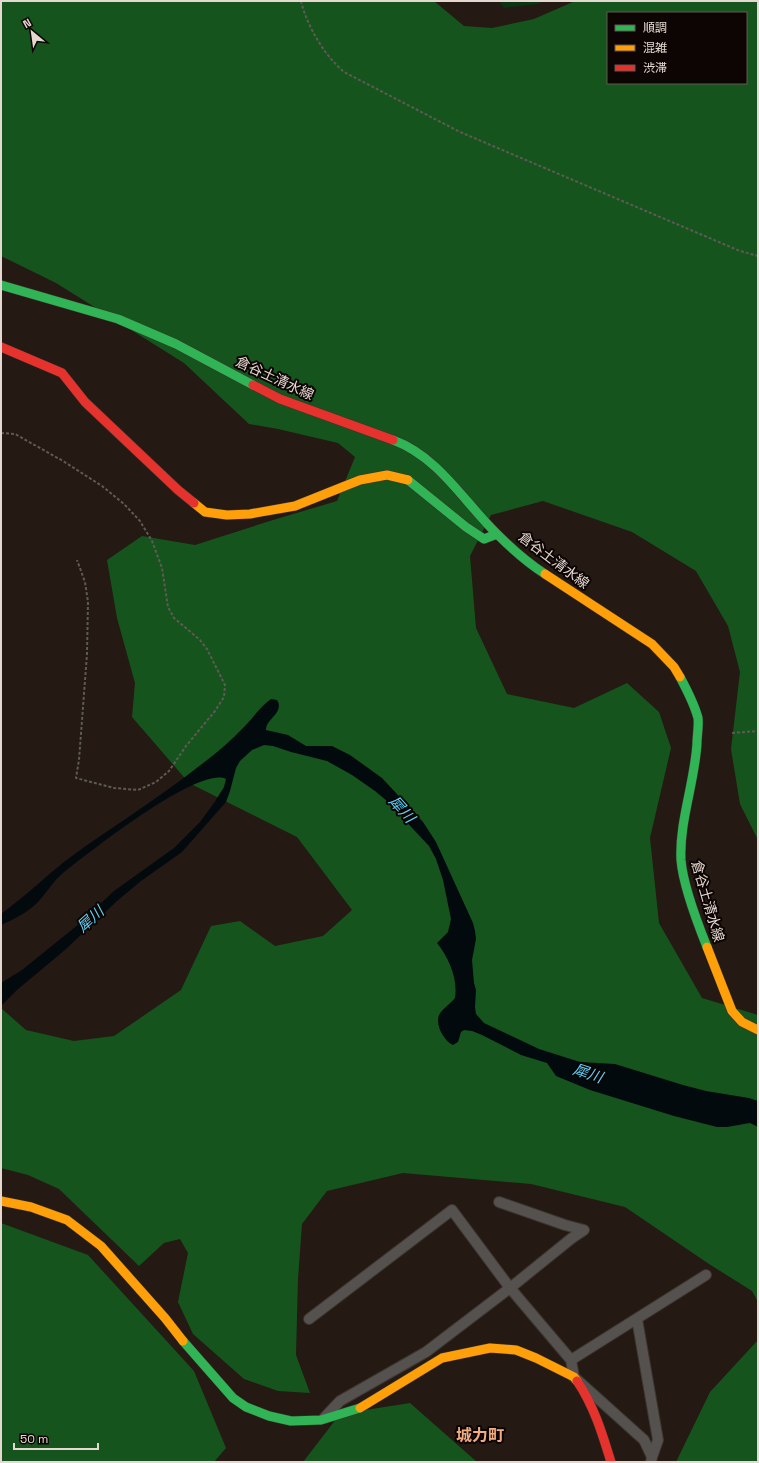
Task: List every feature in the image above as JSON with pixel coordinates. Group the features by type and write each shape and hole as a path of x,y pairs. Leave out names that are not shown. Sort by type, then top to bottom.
{"street":[{"name":"倉谷土清水線","path":"1,285 118,319 176,344 280,399 398,442 420,455 445,474 497,534 534,567 652,644 674,667 690,695 698,720 696,755 683,828 681,860 687,890 698,925 732,1011 742,1022 758,1030"},
{"path":"1,347 62,373 85,402 178,490 205,512 227,515 250,514 296,506 360,480 387,475 410,480 466,527 484,538 497,534"},
{"path":"1,1201 30,1207 66,1220 101,1246 233,1398 246,1407 269,1416 291,1421 321,1420 362,1408 442,1358 490,1348 516,1350 536,1358 574,1378 644,1440 651,1459"},
{"path":"321,1420 340,1401 426,1352 584,1230 498,1202"},
{"path":"309,1319 443,1215 452,1210 510,1288 572,1360 574,1378 588,1398 601,1429 611,1462"},
{"path":"572,1360 706,1275"},
{"path":"637,1319 658,1440 651,1459"}],"path":[{"path":"300,1 308,23 332,62 344,72 460,132 740,251 758,256"},
{"path":"1,433 15,434 63,460 113,495 135,516 152,541 162,568 168,607 174,618 200,640 207,649 225,685 224,697 186,746 169,771 156,782 138,790 114,788 76,778 79,760 87,654 88,602 85,582 77,560"},
{"path":"732,733 758,732"}],"green space":[{"path":"1,1 434,1 464,26 492,28 534,19 575,1 758,1 758,840 740,804 731,749 740,672 728,626 696,571 632,532 543,501 491,515 470,556 476,628 507,694 574,708 627,683 659,712 671,748 650,838 659,923 702,998 758,1015 758,1302 752,1291 709,1264 625,1207 531,1184 403,1173 327,1191 302,1224 298,1279 296,1355 310,1393 278,1391 244,1379 193,1334 178,1302 188,1253 180,1239 164,1243 139,1266 59,1189 28,1175 1,1168 1,1008 26,1030 74,1041 114,1036 181,990 211,926 240,921 275,946 323,936 352,910 297,837 189,783 132,717 135,683 117,618 107,560 142,536 195,545 337,501 355,457 338,443 249,424 184,363 56,283 1,256"},
{"path":"499,1 543,1 538,4 504,8"},
{"path":"1,1223 88,1255 194,1371 226,1448 214,1462 1,1462"},
{"path":"758,1340 758,1462 676,1462 710,1392"},
{"path":"410,1403 477,1462 303,1462 340,1414"}],"water":[{"name":"犀川","path":"271,699 277,700 279,709 268,722 266,730 288,735 306,746 332,746 350,755 382,778 423,822 436,842 473,923 476,939 472,960 476,990 475,1007 476,1014 484,1023 539,1049 580,1062 615,1064 706,1091 749,1098 758,1101 758,1127 750,1123 727,1127 717,1127 674,1116 590,1090 556,1076 547,1063 521,1055 472,1031 464,1030 461,1032 458,1042 453,1045 446,1040 439,1028 438,1019 439,1015 455,998 456,991 452,969 437,943 448,932 451,919 443,880 436,859 429,846 387,801 352,775 327,761 273,746 264,745 252,750 240,761 236,768 226,802 182,852 141,881 117,901 66,949 17,990 1,1006 1,983 22,970 79,924 114,891 174,848 200,822 224,787 226,779 212,778 193,785 169,798 118,831 63,873 29,910 1,925 1,914 64,862 165,792 210,758 233,738 263,705"}],"traffic: fast":[{"path":"1,285 118,319 176,344 253,385"},
{"path":"393,440 424,457 450,481 503,540 545,574"},
{"path":"408,480 466,527 484,539 497,534"},
{"path":"680,677 688,692 698,718 696,757 682,831 681,860 687,892 707,947"},
{"path":"183,1341 233,1398 246,1407 269,1416 291,1421 321,1420 360,1408"}],"traffic: slow":[{"path":"194,503 205,512 227,515 250,514 295,506 360,480 387,475 408,480"},
{"path":"545,574 652,644 674,667 680,677"},
{"path":"707,947 732,1011 742,1022 758,1030"},
{"path":"1,1201 31,1207 67,1220 101,1246 165,1318 183,1341"},
{"path":"360,1408 442,1358 490,1348 516,1350 574,1377 577,1381"}],"traffic: jam":[{"path":"1,347 62,373 85,402 178,490 194,503"},
{"path":"253,385 280,399 393,440"},
{"path":"577,1381 593,1410 611,1462"}],"district":[{"name":"城力町","path":"480,1435"}]}
